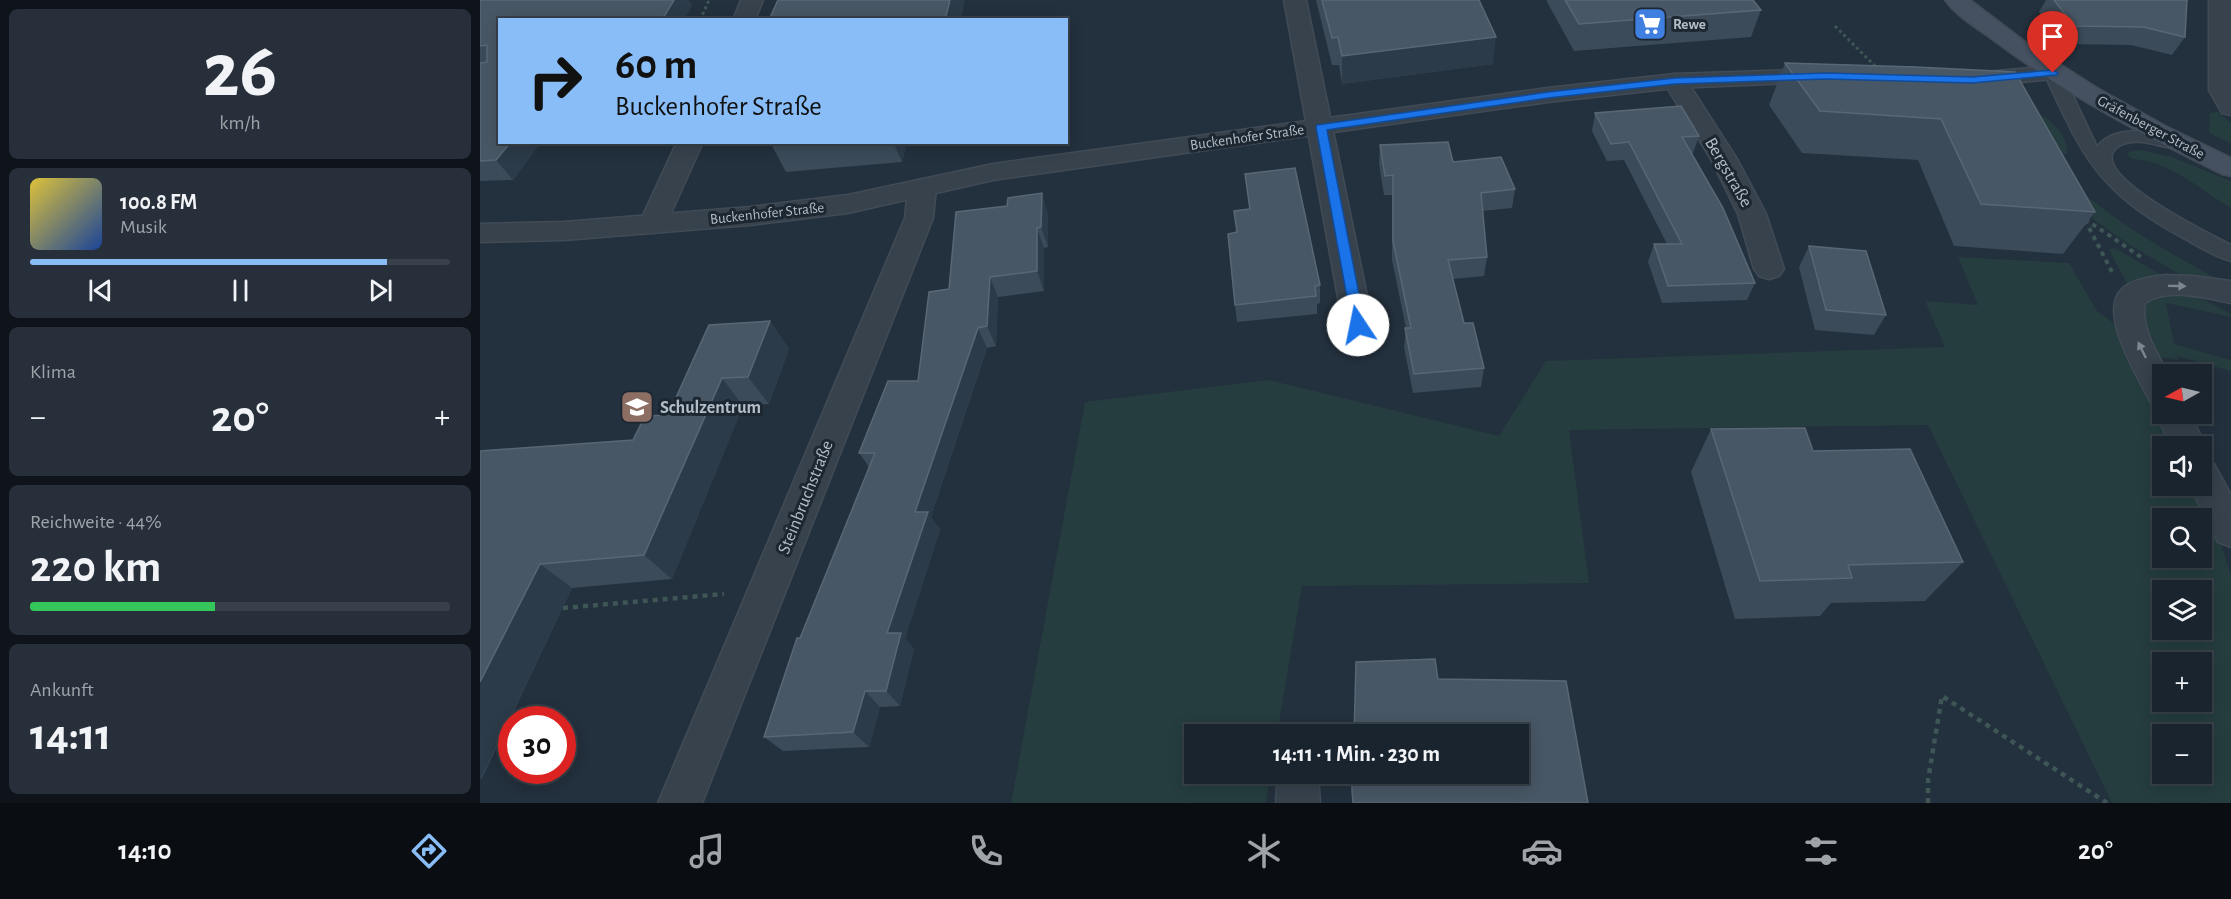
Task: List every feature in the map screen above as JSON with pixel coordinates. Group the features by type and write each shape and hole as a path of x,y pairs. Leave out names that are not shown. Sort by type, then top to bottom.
{"main road":[{"name":"Gräfenberger Straße","path":"1956,0 1999,35 2053,73 2179,143 2231,168"}],"street":[{"path":"745,18 752,0"},
{"path":"1295,0 1358,325"},
{"path":"2220,0 2221,90 2231,108"},
{"path":"1951,79 1972,80 2053,73"},
{"name":"Buckenhofer Straße","path":"480,232 564,231 848,204 993,172 1548,95 1675,81 1827,76 1886,77"},
{"name":"Bergstraße","path":"1675,81 1724,159 1752,214 1769,269"},
{"path":"653,224 689,144"},
{"name":"Steinbruchstraße","path":"680,803 919,218 922,188"},
{"path":"2152,371 2134,334 2129,303 2139,292 2153,287 2191,286 2231,292"},
{"path":"2212,494 2231,531"}],"lane":[{"path":"2053,73 2087,146 2105,170 2146,205 2231,254"},
{"path":"2105,170 2102,155 2107,146 2119,140 2147,136 2179,143"}],"path":[{"path":"701,18 709,0"},
{"path":"1835,26 1886,77"},
{"path":"2085,219 2129,303"},
{"path":"563,608 767,590"},
{"path":"1928,803 1928,780 1942,696 2107,803"}],"green space":[{"path":"2218,112 2231,123 2231,144 2209,133 2210,113"},
{"path":"2041,114 2060,132 2066,143 2067,155 2058,153"},
{"path":"2141,150 2172,157 2231,181 2231,208 2171,170 2146,161 2132,159 2127,154"},
{"path":"2077,187 2130,228 2226,284 2186,278 2128,244 2093,219"},
{"path":"2114,248 2165,277 2144,279 2128,285 2110,252 2109,249"},
{"path":"1958,257 2069,263 2097,311 2159,356 2145,316 2146,301 2170,294 2180,294 2200,299 2231,314 2231,317 2166,303 2174,344 2231,360 2231,371 2177,356 2178,360 2160,357 2162,364 2152,364 2152,424 2171,424 2181,436 2152,436 2152,496 2206,496 2209,508 2152,508 2152,568 2212,568 2212,516 2231,575 2231,803 2112,803 1928,425 1569,430 1589,583 1302,586 1279,724 1184,724 1184,784 1269,784 1266,803 1011,803 1085,402 1269,380 1499,436 1546,361 1945,347 1925,301 1978,305"}],"building":[{"path":"480,0 674,0 663,18 498,18 498,144 509,144 496,160 480,161 480,63 487,62 487,45 480,46"},
{"path":"778,0 950,0 946,18 770,18"},
{"path":"1322,0 1479,0 1496,37 1342,56 1338,37 1332,38"},
{"path":"1565,0 1753,0 1761,10 1579,24"},
{"path":"2054,0 2187,0 2185,37 2143,27 2074,26"},
{"path":"1785,63 2015,72 2095,212 1981,204 1941,119 1820,111"},
{"path":"1681,106 1699,136 1682,137 1723,208 1755,283 1668,286 1654,244 1682,244 1629,142 1611,144 1595,113"},
{"path":"1448,142 1453,162 1501,157 1515,189 1481,193 1487,257 1448,260 1464,323 1473,323 1484,368 1414,374 1405,328 1411,328 1393,241 1393,175 1385,176 1380,145"},
{"path":"1295,168 1320,285 1315,286 1316,296 1235,305 1228,234 1237,232 1234,211 1250,209 1245,174"},
{"path":"1042,193 1041,227 1037,228 1037,271 990,277 987,326 978,328 915,512 928,512 887,633 901,633 886,691 865,691 853,732 764,737 797,638 800,638 875,453 859,453 888,381 918,381 929,292 949,289 956,212 1007,206 1008,198"},
{"path":"1809,246 1866,251 1886,315 1826,310"},
{"path":"770,321 748,377 722,378 644,555 540,564 480,682 480,451 633,440 645,416 668,415 709,325"},
{"path":"1805,428 1813,451 1910,449 1963,562 1848,565 1852,578 1760,581 1711,429"},
{"path":"1435,659 1438,679 1566,681 1588,803 1353,803 1352,784 1529,784 1529,724 1354,724 1356,662"}],"place":[{"name":"Rewe","path":"1650,24"},
{"name":"Schulzentrum","path":"637,407"}],"route":[{"path":"1358,325 1321,127 1548,95 1675,81 1827,76 1972,80 2053,73"}]}
